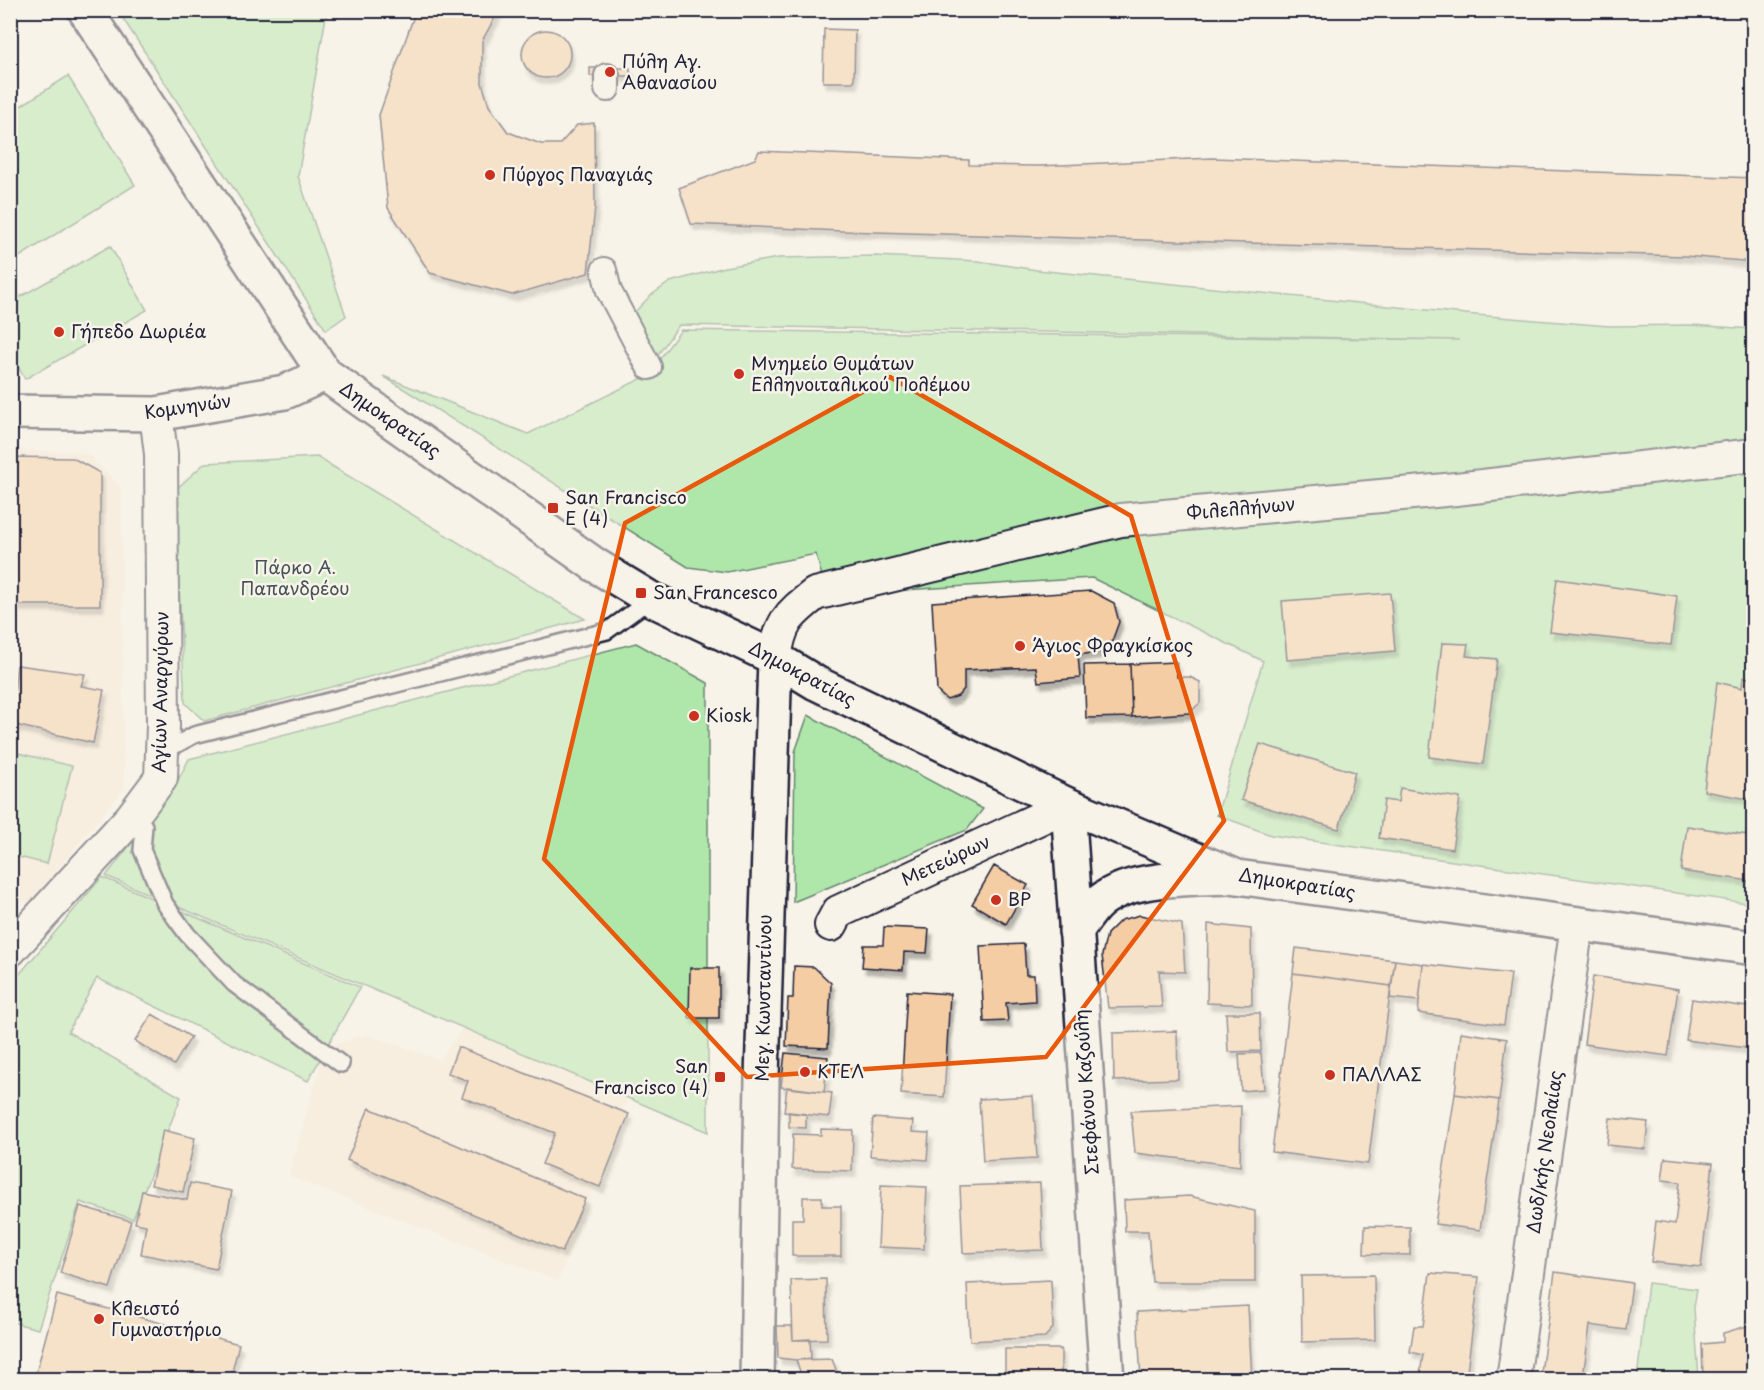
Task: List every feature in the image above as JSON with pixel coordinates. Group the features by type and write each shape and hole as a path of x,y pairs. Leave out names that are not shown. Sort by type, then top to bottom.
{"main road":[{"name":"Δημοκρατίας","path":"85,10 325,374 594,565 651,599 775,658 816,683 1068,805 1237,877 1754,948"},
{"name":"Κομνηνών","path":"10,412 156,414 285,392 325,374"},
{"name":"Μεγ. Κωνσταντίνου","path":"757,1380 762,1066 775,658"},
{"name":"Στεφάνου Καζούλη","path":"1068,805 1107,1380"},
{"path":"1076,931 1098,903 1140,884 1167,880 1237,877"}],"street":[{"path":"604,270 609,291 649,367"},
{"name":"Αγίων Αναργύρων","path":"16,937 131,818 161,778 163,752 161,454 156,414"},
{"name":"Φιλελλήνων","path":"775,658 778,633 791,613 815,594 1121,520 1456,489 1754,455"},
{"name":"Μετεώρων","path":"831,925 838,912 1068,805"},
{"name":"Δωδ/κής Νεολαίας","path":"1513,1380 1577,924"}],"lane":[{"path":"163,752 194,735 607,631 651,599"},
{"path":"131,818 144,825 142,850 165,904 187,934 234,984 341,1064"}],"highlighted area":[{"path":"890,377 1131,516 1224,821 1046,1057 747,1077 544,859 625,523"}],"shaded area":[{"path":"11,450 87,453 121,487 124,789 30,902 11,901"},
{"path":"464,1026 629,1094 558,1281 289,1176 326,1046 369,1035 440,1060"}],"green space":[{"path":"118,11 327,11 298,176 346,316 326,330"},
{"path":"68,76 135,185 11,262 11,112"},
{"name":"Γήπεδο Δωριέα","path":"110,246 147,310 25,379 11,354 11,302"},
{"path":"875,256 978,261 1037,270 1476,315 1609,326 1691,325 1753,329 1753,904 1271,835 1217,815 1263,661 1092,578 827,595 816,554 727,572 688,567 383,376 528,434 647,376 681,330 1459,340 679,325 657,356 632,315 650,296 670,282 725,267 779,258"},
{"name":"Πάρκο Α. Παπανδρέου","path":"317,457 585,619 204,721 185,703 174,491 205,463"},
{"path":"636,643 708,683 708,1132 106,876 174,788 189,759"},
{"path":"808,715 983,809 967,830 793,902 795,752"},
{"path":"10,751 72,766 47,864 11,855"},
{"path":"102,877 360,987 308,1081 97,978 68,1032 181,1097 133,1219 80,1202 38,1329 11,1322 11,984"},
{"path":"1648,1283 1697,1289 1694,1308 1699,1379 1637,1379"}],"building":[{"name":"Πύργος Παναγιάς","path":"416,10 499,10 482,41 482,83 489,106 508,132 541,144 560,144 577,125 594,123 595,207 588,273 512,295 430,273 388,208 379,115"},
{"path":"824,29 855,30 854,82 823,82"},
{"path":"541,30 551,30 563,37 570,49 570,59 563,71 551,78 541,78 526,67 522,59 522,49 533,34"},
{"name":"Πύλη Αγ. Αθανασίου","path":"590,68 630,68 630,76 590,76"},
{"path":"759,151 969,160 969,165 1039,166 1213,158 1754,178 1754,262 1685,256 841,231 691,224 679,188 755,159"},
{"path":"10,457 73,458 100,473 100,605 10,605"},
{"path":"1557,579 1677,596 1671,645 1550,632"},
{"name":"Άγιος Φραγκίσκος","path":"1091,591 1114,603 1119,622 1112,641 1100,652 1078,655 1080,678 1038,682 1036,667 964,670 964,689 958,696 947,700 937,691 932,602"},
{"path":"1390,593 1395,651 1287,660 1282,601"},
{"path":"1442,643 1468,644 1466,656 1497,659 1483,764 1429,757"},
{"path":"1177,662 1177,677 1190,677 1200,682 1200,703 1189,713 1132,717 1130,664"},
{"path":"1130,664 1132,717 1086,718 1084,665"},
{"path":"17,665 85,674 81,686 104,690 93,743 11,724"},
{"path":"1743,677 1754,679 1754,800 1704,791 1717,682 1742,688"},
{"path":"1260,744 1355,772 1339,829 1241,800"},
{"path":"1400,788 1460,798 1452,849 1379,838 1384,800 1398,802"},
{"path":"1687,826 1754,836 1750,881 1681,871"},
{"path":"994,866 1028,885 1006,924 972,904"},
{"path":"1140,915 1182,924 1185,972 1159,971 1162,1007 1108,1008 1102,955 1107,934 1121,920"},
{"path":"1208,924 1251,929 1252,1005 1207,1003"},
{"path":"884,927 929,929 927,953 904,952 903,970 862,967 864,945 883,945"},
{"path":"1024,944 1026,975 1034,975 1035,1001 1006,1003 1008,1021 984,1022 980,946"},
{"path":"1296,948 1395,960 1391,986 1293,973"},
{"path":"1395,960 1423,964 1419,1001 1390,998"},
{"path":"1423,964 1511,974 1504,1025 1418,1013"},
{"path":"794,966 814,967 831,983 828,1048 786,1046 788,998 793,998"},
{"path":"690,968 719,968 719,1018 689,1018"},
{"name":"ΠΑΛΛΑΣ","path":"1293,973 1391,986 1368,1164 1272,1152"},
{"path":"1593,976 1678,989 1668,1056 1584,1044"},
{"path":"907,991 950,994 944,1097 901,1094"},
{"path":"1692,999 1754,1008 1754,1049 1686,1040"},
{"path":"1226,1013 1260,1013 1261,1051 1228,1052"},
{"path":"152,1014 191,1037 174,1065 135,1041"},
{"path":"1177,1031 1178,1079 1114,1081 1113,1033"},
{"path":"1461,1032 1507,1039 1499,1100 1455,1094"},
{"path":"458,1047 629,1114 600,1187 542,1164 555,1133 462,1097 468,1081 448,1073"},
{"name":"ΚΤΕΛ","path":"785,1053 828,1057 824,1092 781,1087"},
{"path":"1261,1053 1264,1089 1241,1091 1239,1054"},
{"path":"787,1087 832,1093 829,1117 784,1112"},
{"path":"1455,1094 1499,1100 1480,1230 1435,1224"},
{"path":"1033,1096 1037,1158 983,1161 979,1099"},
{"path":"1241,1106 1240,1166 1135,1153 1131,1111"},
{"path":"369,1108 585,1199 562,1252 347,1160"},
{"path":"789,1112 806,1114 806,1128 789,1127"},
{"path":"873,1118 913,1121 912,1132 929,1133 927,1160 870,1156"},
{"path":"1610,1118 1648,1122 1645,1149 1607,1145"},
{"path":"821,1129 853,1130 852,1171 792,1169 793,1134 821,1135"},
{"path":"163,1130 195,1138 183,1192 151,1185"},
{"path":"1665,1158 1713,1163 1701,1267 1651,1262 1656,1221 1675,1224 1680,1182 1662,1180"},
{"path":"190,1183 232,1191 216,1269 141,1254 146,1225 135,1223 142,1191 187,1200"},
{"path":"1040,1183 1043,1250 963,1253 960,1186"},
{"path":"881,1185 927,1187 924,1249 878,1247"},
{"path":"1189,1196 1255,1211 1255,1282 1152,1282 1148,1231 1125,1231 1124,1200"},
{"path":"803,1197 822,1197 822,1206 841,1206 841,1256 792,1256 792,1219 803,1219"},
{"path":"80,1206 131,1221 110,1288 60,1273"},
{"path":"1365,1226 1410,1227 1410,1255 1364,1254"},
{"path":"1555,1272 1632,1283 1626,1330 1590,1325 1583,1377 1598,1380 1540,1380"},
{"path":"1430,1273 1479,1277 1466,1380 1419,1380 1423,1355 1410,1352 1414,1326 1423,1326"},
{"path":"1374,1275 1375,1340 1302,1342 1301,1276"},
{"path":"826,1279 827,1339 793,1340 791,1280"},
{"path":"1051,1280 1053,1328 1045,1337 970,1341 967,1284"},
{"name":"Κλειστό Γυμναστήριο","path":"57,1295 239,1344 230,1380 34,1380"},
{"path":"1248,1306 1252,1380 1141,1380 1137,1312"},
{"path":"1754,1324 1754,1380 1703,1380 1702,1344 1723,1342 1723,1333"},
{"path":"777,1326 792,1326 793,1340 810,1339 811,1358 796,1360 778,1358"},
{"path":"1005,1349 1061,1349 1061,1380 1005,1380"},
{"path":"832,1359 840,1380 803,1380 796,1360"}],"place":[{"name":"Πύλη Αγ. Αθανασίου","path":"610,72"},
{"name":"Πύργος Παναγιάς","path":"490,175"},
{"name":"Γήπεδο Δωριέα","path":"59,332"},
{"name":"Μνημείο Θυμάτων Ελληνοιταλικού Πολέμου","path":"739,374"},
{"name":"San Francisco E (4)","path":"553,508"},
{"name":"San Francesco","path":"641,593"},
{"name":"Άγιος Φραγκίσκος","path":"1020,646"},
{"name":"Kiosk","path":"694,716"},
{"name":"BP","path":"996,900"},
{"name":"ΚΤΕΛ","path":"805,1072"},
{"name":"ΠΑΛΛΑΣ","path":"1330,1075"},
{"name":"San Francisco (4)","path":"720,1077"},
{"name":"Κλειστό Γυμναστήριο","path":"99,1319"}]}
